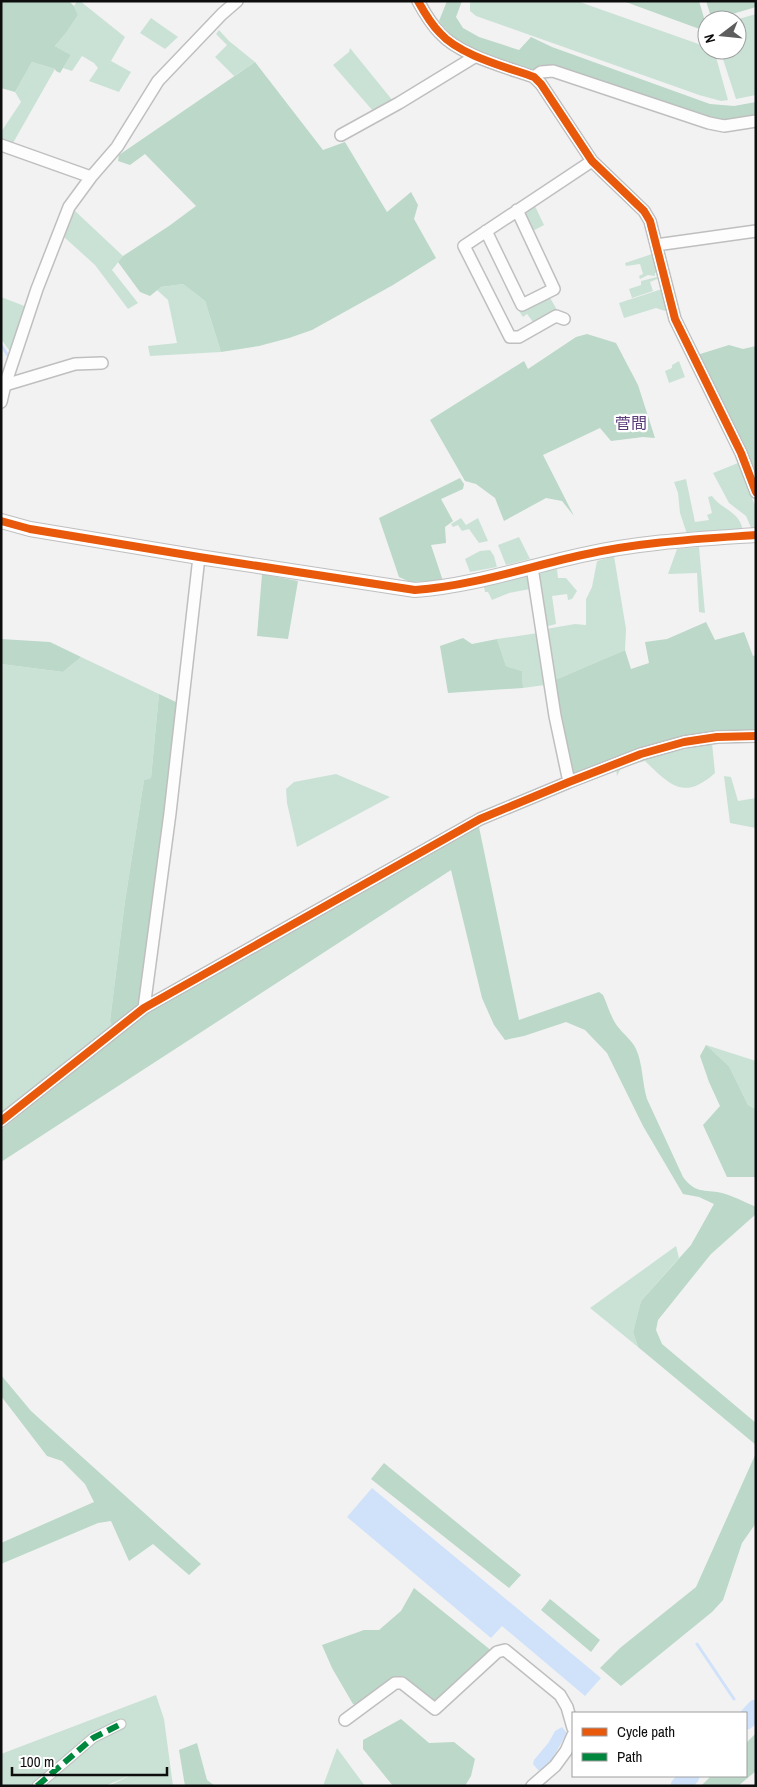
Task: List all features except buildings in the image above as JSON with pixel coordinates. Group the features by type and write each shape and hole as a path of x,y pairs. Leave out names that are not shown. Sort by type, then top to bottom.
{"street":[{"path":"1,402 37,288 69,207 91,177 117,147 158,80 237,1"},
{"path":"418,1 440,34 449,42 476,56 534,77 549,93 592,161 644,210 650,221 675,319 741,453 756,492"},
{"path":"341,135 399,103 476,56"},
{"path":"534,77 541,72 553,71 709,123 724,126 756,121"},
{"path":"1,145 91,177"},
{"path":"564,319 556,316 520,337 510,337 464,246 592,161"},
{"path":"486,231 522,305 554,289 517,210"},
{"path":"656,245 756,231"},
{"path":"5,385 76,364 102,362"},
{"path":"1,521 30,529 415,590 447,587 582,555 642,544 756,535"},
{"path":"144,1008 170,814 200,557"},
{"path":"532,567 555,716 569,782"},
{"path":"1,1121 144,1008 473,822 641,754 684,742 717,737 756,736"},
{"path":"345,1720 395,1683 402,1683 435,1709 497,1652 505,1650 560,1695 567,1707 572,1724"},
{"path":"37,1786 93,1738 121,1724"},
{"path":"532,1786 555,1766 566,1751 572,1737"}],"green space":[{"path":"1,1 69,1 74,6 78,15 55,46 71,55 60,73 55,69 32,62 15,92 1,88"},
{"path":"77,1 80,1 125,37 111,61 131,72 119,92 89,81 98,68 94,63 82,56 72,71 63,68 71,55 55,46 78,15 74,6"},
{"path":"447,1 462,1 456,17 463,28 479,37 519,50 531,37 552,47 710,104 734,106 756,102 756,115 736,119 718,119 553,65 530,70 507,63 454,39 439,21"},
{"path":"470,1 577,1 697,43 697,60 717,60 728,100 721,101 699,95 476,16 470,11"},
{"path":"623,1 699,1 702,10 697,10 697,28"},
{"path":"706,1 756,1 756,7 746,10 709,10"},
{"path":"756,14 756,95 736,99 723,60 747,60 747,17"},
{"path":"151,18 178,37 165,49 140,33"},
{"path":"219,30 229,41 255,62 234,76 215,57 227,45 216,34"},
{"path":"350,48 393,101 373,111 333,65 349,52"},
{"path":"32,62 55,69 13,143 1,138 1,132 21,102 15,92"},
{"path":"255,62 323,150 345,142 387,212 411,192 418,205 414,219 436,258 393,285 312,330 259,346 221,352 205,301 183,284 161,287 150,296 140,292 118,262 123,256 196,206 145,154 130,165 118,161 119,155"},
{"path":"534,204 544,225 531,232 524,211"},
{"path":"74,210 123,256 112,270 138,303 128,309 95,265 64,237"},
{"path":"652,254 658,272 655,273 655,276 648,275 640,279 639,276 643,274 640,264 626,266 625,263"},
{"path":"657,277 657,279 650,282 653,291 632,298 629,289 641,285 641,281"},
{"path":"183,284 205,301 221,352 150,356 148,346 177,343 168,300 157,290 161,287"},
{"path":"662,289 668,309 665,311 656,308 624,318 619,303"},
{"path":"549,296 557,310 533,322 527,314 523,317 519,311"},
{"path":"1,297 27,307 11,353 1,339"},
{"path":"587,334 616,343 638,385 655,438 643,437 611,441 600,428 543,455 574,516 562,501 546,498 504,521 495,498 476,484 465,481 430,420 524,361 528,369 576,337"},
{"path":"729,345 743,349 756,346 756,476 697,355"},
{"path":"679,361 685,377 669,383 665,371 672,368 672,365"},
{"path":"738,463 756,508 756,529 752,530 746,516 729,503 713,473"},
{"path":"460,478 464,484 463,489 441,499 453,521 445,527 446,543 431,545 443,581 410,582 399,577 379,518"},
{"path":"686,479 695,522 709,520 707,515 712,513 708,497 712,496 735,515 743,531 687,534 680,513 678,493 674,482"},
{"path":"461,518 466,525 478,518 488,541 479,543 469,529 462,531 458,525 453,527 451,524"},
{"path":"519,537 530,559 506,565 498,545"},
{"path":"699,547 705,613 699,612 697,573 668,574 677,549"},
{"path":"490,550 497,567 470,572 465,559 480,551"},
{"path":"614,556 626,629 625,650 555,680 546,629 575,624 586,625 586,599 592,587 597,561"},
{"path":"557,569 558,578 566,578 577,591 572,599 568,600 567,594 552,596 556,624 545,627 539,576 541,572"},
{"path":"262,574 298,581 288,639 257,636"},
{"path":"526,576 529,577 530,589 509,593 492,600 488,592 485,592 484,587"},
{"path":"706,622 715,640 744,632 753,656 756,655 756,731 719,732 573,775 555,680 625,650 631,669 649,663 645,642 667,639"},
{"path":"538,633 545,685 523,688 522,671 506,666 497,639"},
{"path":"463,638 472,644 497,639 506,666 522,671 523,688 448,693 440,646"},
{"path":"1,639 50,642 81,657 63,672 1,664"},
{"path":"81,657 159,694 151,778 144,780 125,901 110,1021 112,1026 1,1114 1,664 63,672"},
{"path":"159,694 178,703 140,1004 112,1026 110,1021 125,901 144,780 151,778"},
{"path":"712,743 715,773 704,782 694,786 686,788 670,783 645,761 621,768 617,776 616,769 622,766"},
{"path":"336,774 390,797 297,847 287,803 286,789 294,782"},
{"path":"724,776 731,777 738,801 756,798 756,828 730,823"},
{"path":"476,826 479,827 519,1020 599,992 603,995 611,1016 636,1049 647,1099 683,1177 692,1186 700,1190 726,1194 756,1207 756,1214 711,1254 658,1320 656,1330 662,1344 756,1423 756,1445 638,1347 633,1332 641,1301 691,1245 714,1204 699,1197 683,1194 643,1126 607,1053 585,1030 566,1022 524,1036 505,1040 494,1025 482,998 451,870 1,1162 1,1130 147,1013"},
{"path":"706,1045 756,1061 756,1109 748,1105 729,1066"},
{"path":"706,1045 729,1066 748,1105 756,1109 756,1177 727,1177 703,1125 720,1106 700,1056"},
{"path":"676,1246 679,1258 641,1301 633,1332 638,1347 590,1308"},
{"path":"1,1375 31,1411 201,1564 189,1575 153,1544 129,1561 111,1521 98,1523 1,1564 1,1543 94,1502 85,1484 62,1461 47,1456 1,1396"},
{"path":"756,1453 756,1523 742,1543 723,1600 712,1612 621,1686 600,1668 620,1648 696,1587"},
{"path":"384,1463 521,1575 509,1588 371,1479"},
{"path":"414,1588 493,1652 437,1701 433,1702 402,1676 395,1678 358,1705 353,1704 332,1668 322,1645 364,1630 379,1630 401,1611"},
{"path":"550,1599 600,1640 591,1652 541,1610"},
{"path":"156,1695 164,1719 173,1786 109,1786 131,1775 105,1786 1,1786 1,1754"},
{"path":"401,1719 429,1743 454,1742 475,1759 471,1776 465,1786 393,1786 363,1749 363,1740"},
{"path":"756,1733 756,1771 738,1786 701,1786 710,1777 747,1777 747,1742"},
{"path":"197,1743 207,1780 215,1786 185,1786 179,1750"},
{"path":"337,1748 365,1786 323,1786"}],"water":[{"path":"372,1488 601,1678 585,1696 502,1626 491,1638 347,1517"},
{"path":"562,1727 567,1733 548,1766 544,1770 538,1770 533,1764 534,1760 549,1742 555,1731"}],"waterway":[{"path":"1,345 9,357"},
{"path":"697,1644 734,1699"},
{"path":"747,1719 756,1709"},
{"path":"680,1786 689,1777"}],"marked path":[{"path":"37,1786 93,1738 121,1724"}],"cycle path":[{"path":"418,1 428,18 448,41 484,60 534,77 541,84 592,161 644,211 650,221 675,319 741,453 756,492"},
{"path":"1,521 30,529 415,590 457,585 582,555 625,547 756,535"},
{"path":"1,1121 144,1008 480,819 641,754 684,742 717,737 756,736"}],"district":[{"name":"菅間","path":"631,423"}]}
